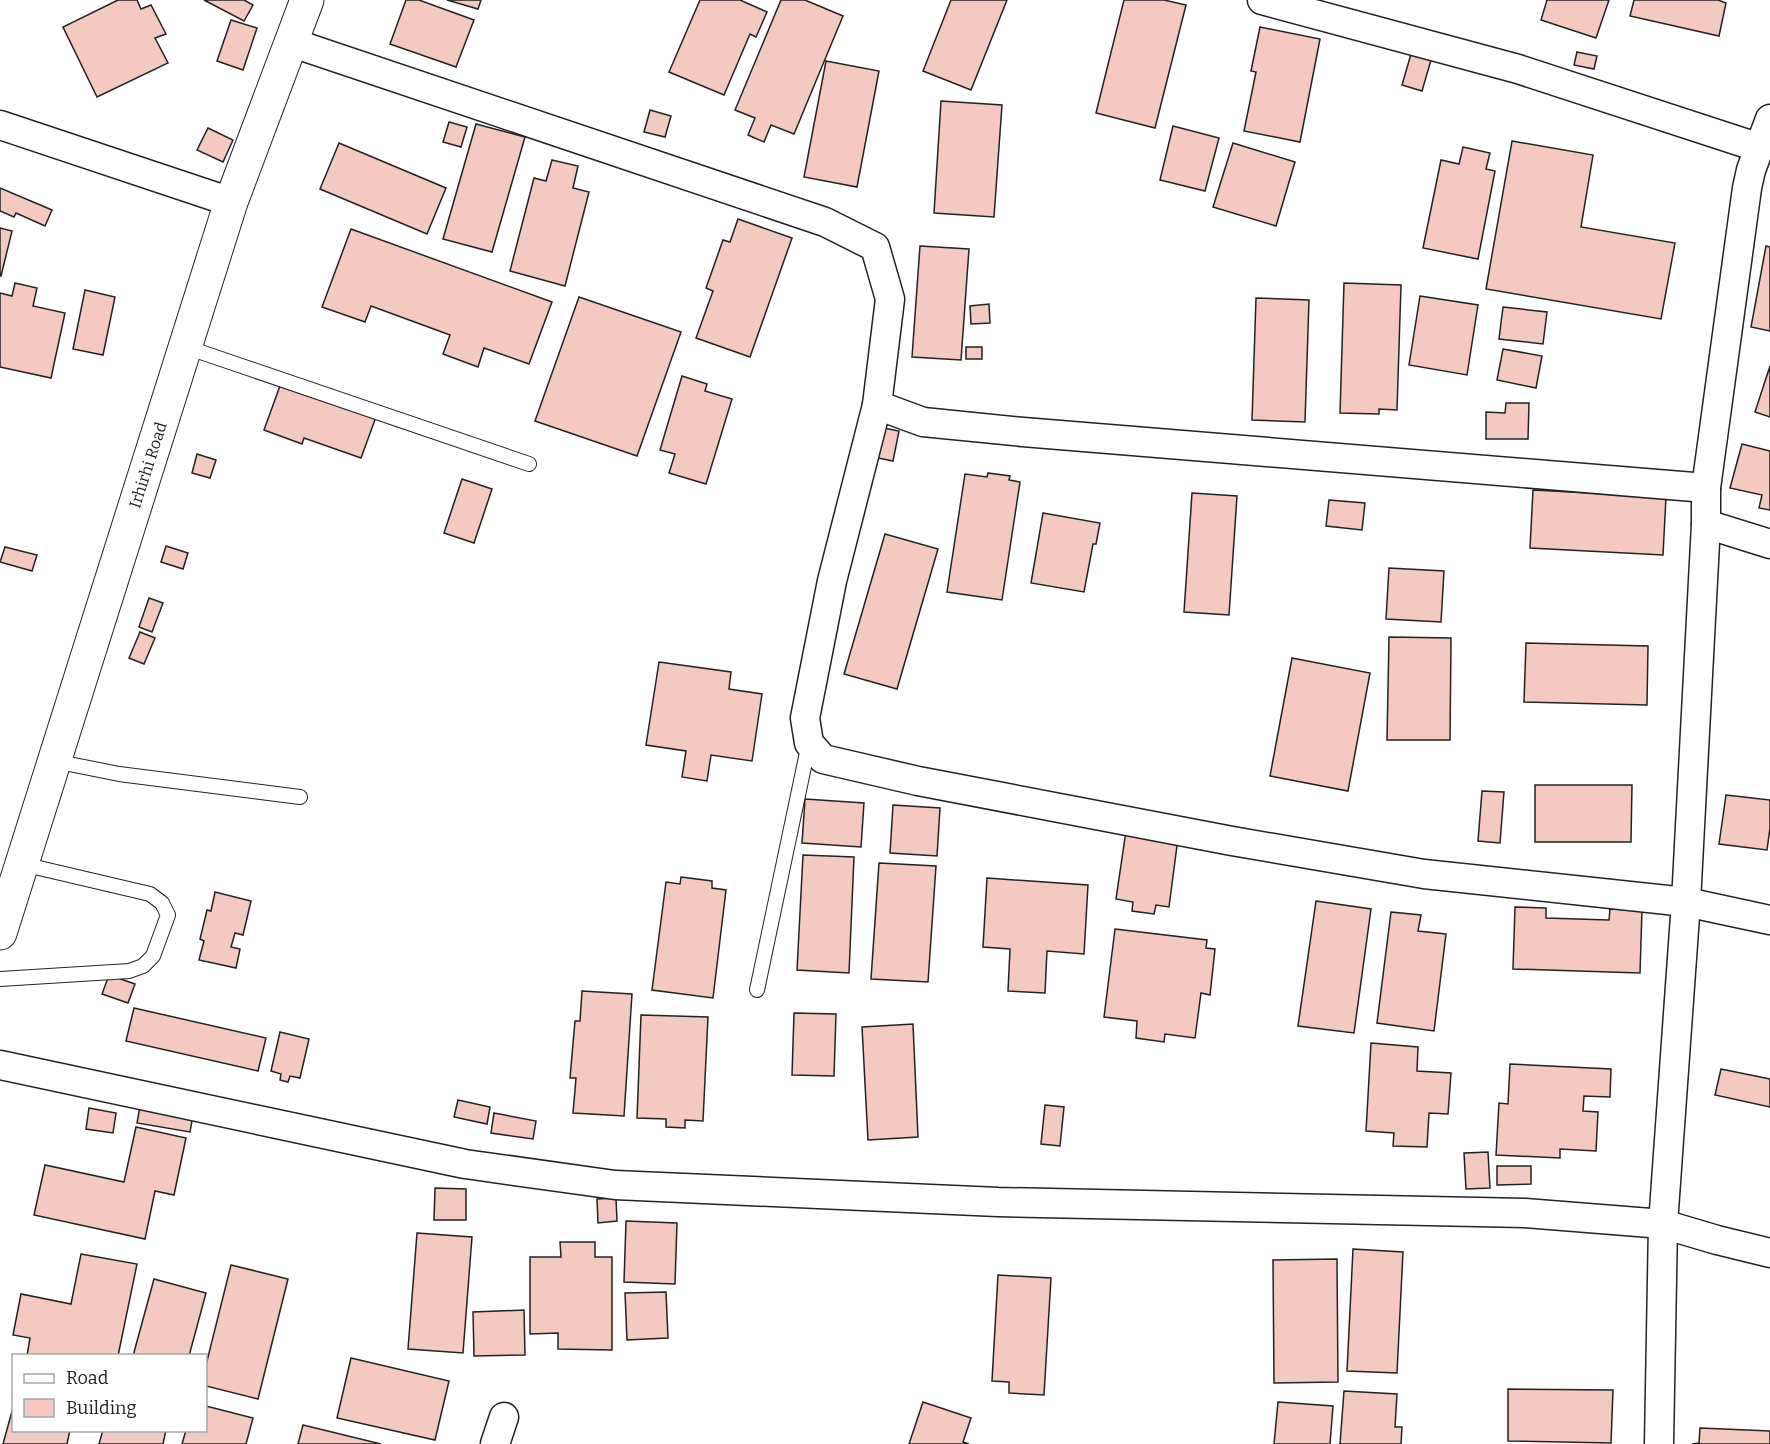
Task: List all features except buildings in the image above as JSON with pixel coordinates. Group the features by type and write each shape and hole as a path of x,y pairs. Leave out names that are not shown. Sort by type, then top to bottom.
{"street":[{"name":"Irhirhi Road","path":"0,933 231,202 307,0"},
{"path":"1262,0 1518,69 1760,165"},
{"path":"290,42 825,222 875,247 890,299 877,405 832,581 805,718 809,743 823,759 918,781 1232,841 1424,874 1686,902 1770,920"},
{"path":"1659,1444 1663,1224 1686,902 1706,488 1747,188 1760,165 1770,119"},
{"path":"0,125 231,202"},
{"path":"877,405 923,422 1706,488"},
{"path":"1706,524 1770,544"},
{"path":"0,1065 465,1164 615,1185 998,1202 1525,1213 1663,1224 1770,1253"},
{"path":"495,1444 504,1417"}],"lane":[{"path":"186,347 529,464"},
{"path":"757,990 809,743"},
{"path":"54,761 119,774 300,797"},
{"path":"0,979 129,971 143,966 153,956 168,915 162,903 150,894 22,864"}]}
